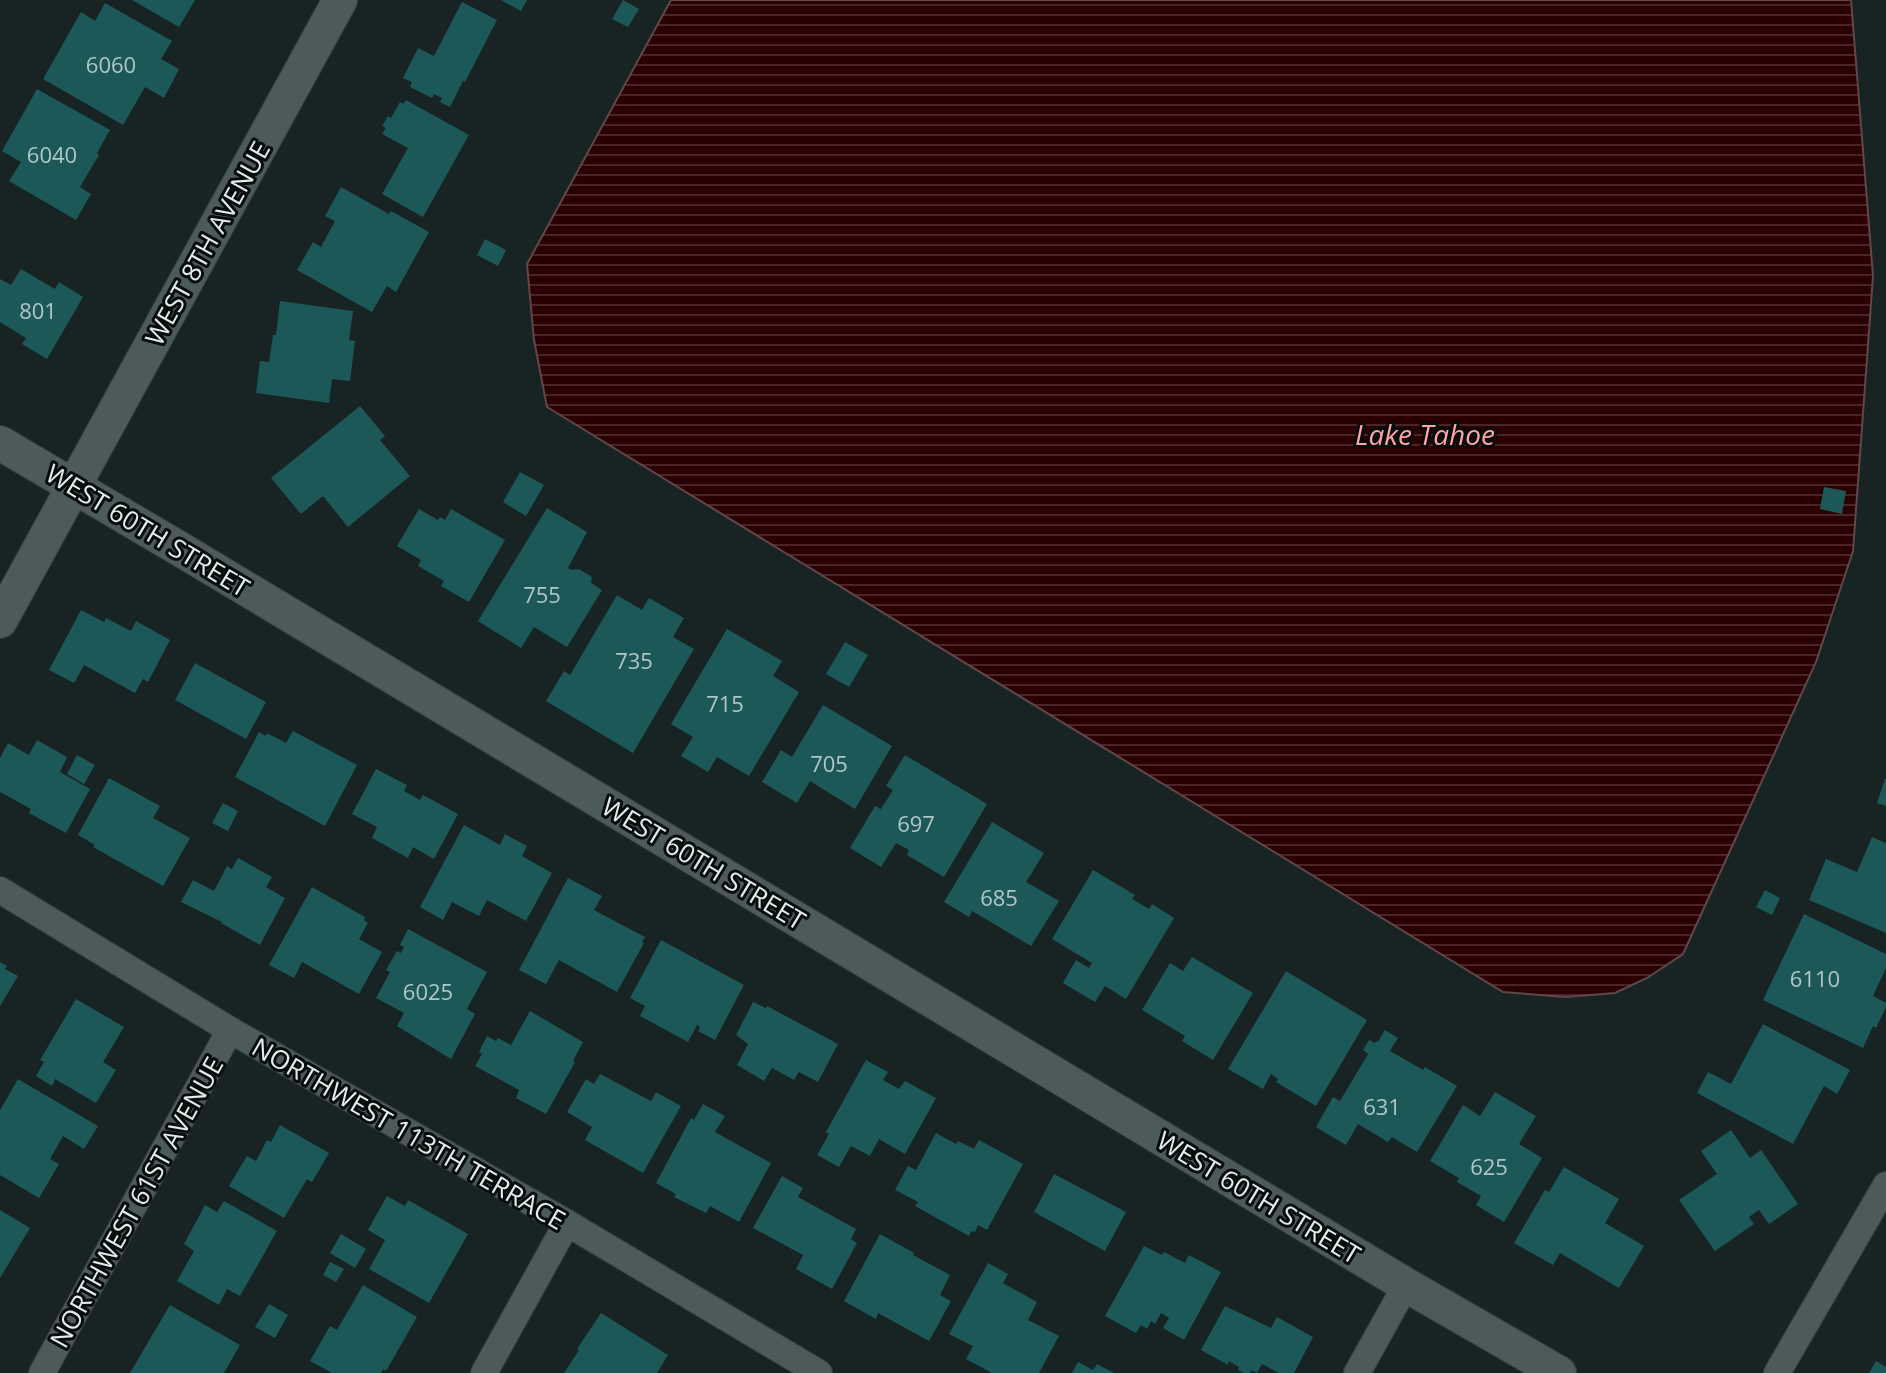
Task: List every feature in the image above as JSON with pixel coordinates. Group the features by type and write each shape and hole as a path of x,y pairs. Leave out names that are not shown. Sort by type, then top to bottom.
{"street":[{"name":"WEST 8TH AVENUE","path":"0,621 340,0"},
{"name":"WEST 60TH STREET","path":"0,443 1406,1285 1559,1373"},
{"name":"NORTHWEST 113TH TERRACE","path":"0,890 230,1030 567,1223 819,1373"},
{"name":"NORTHWEST 61ST AVENUE","path":"42,1373 230,1030"},
{"path":"1777,1373 1886,1185"},
{"path":"484,1373 567,1223"},
{"path":"1357,1373 1406,1285"}],"water":[{"name":"Lake Tahoe","path":"671,0 1851,0 1873,276 1853,551 1816,662 1683,954 1647,978 1615,993 1566,997 1503,992 547,407 534,340 527,264"}],"building":[{"path":"132,0 195,0 179,27"},
{"path":"501,0 527,0 521,11"},
{"path":"623,0 639,9 628,27 612,19"},
{"path":"462,2 497,20 450,107 440,102 442,98 434,94 432,98 410,87 412,82 403,78 418,48 434,56"},
{"path":"105,3 172,41 161,59 179,69 164,98 145,87 123,125 43,79 81,12 95,21"},
{"path":"37,89 110,130 80,187 91,194 76,220 9,181 21,162 2,151"},
{"path":"406,100 469,135 423,217 382,194 408,148 382,134 386,128 382,126 400,102 403,104"},
{"path":"341,187 429,232 396,292 387,286 372,312 297,270 313,242 321,247 335,221 325,216"},
{"path":"485,239 506,250 498,266 477,255"},
{"path":"21,269 55,289 59,282 83,297 47,359 22,344 26,338 0,322 0,279 11,285"},
{"path":"280,301 353,311 349,340 355,341 350,381 332,379 329,403 256,393 260,361 269,362"},
{"path":"360,406 385,436 380,440 410,476 348,527 323,496 301,514 271,478"},
{"path":"520,472 544,485 526,516 503,502"},
{"path":"1824,487 1846,491 1842,514 1820,509"},
{"path":"547,508 587,532 568,568 579,569 592,577 591,583 602,590 567,647 534,627 521,648 478,621"},
{"path":"419,509 438,520 440,517 445,520 451,509 505,540 469,602 441,586 444,581 418,566 421,560 397,546"},
{"path":"617,595 642,610 649,598 684,618 673,637 694,649 633,753 546,701 564,671 570,675"},
{"path":"81,610 131,631 136,621 170,640 148,682 143,679 135,693 84,665 74,683 49,670"},
{"path":"727,629 782,661 773,676 799,692 749,776 717,757 708,772 681,756 693,737 671,724"},
{"path":"845,642 868,655 849,687 826,674"},
{"path":"195,663 266,702 246,739 175,700"},
{"path":"823,705 892,746 855,809 810,781 797,803 762,782 781,750 792,757"},
{"path":"293,731 357,765 325,826 235,777 259,732 286,743"},
{"path":"37,740 67,757 60,772 90,789 66,833 29,813 31,809 0,792 0,758 8,743 29,755"},
{"path":"77,755 95,765 84,784 67,774"},
{"path":"905,755 987,804 944,877 907,855 909,850 896,843 881,867 850,848 875,806 881,809 893,790 886,786"},
{"path":"376,769 407,785 404,791 420,800 423,795 458,814 434,859 413,847 408,858 372,838 377,827 352,814"},
{"path":"109,778 160,806 153,818 190,838 163,886 93,847 95,845 78,835"},
{"path":"1886,779 1886,806 1877,803"},
{"path":"223,803 238,811 228,831 212,823"},
{"path":"992,822 1044,853 1026,882 1059,901 1031,946 972,911 969,917 944,902"},
{"path":"464,825 500,845 505,834 527,846 522,856 552,873 526,921 487,900 479,916 452,902 443,920 420,907"},
{"path":"1872,837 1886,843 1886,933 1809,900 1826,859 1857,872"},
{"path":"238,858 272,877 266,887 285,898 260,945 181,902 193,880 214,891 227,866 232,869"},
{"path":"1093,870 1135,895 1132,899 1149,909 1152,904 1174,918 1126,999 1105,986 1095,1002 1063,983 1076,960 1089,968 1092,963 1052,939"},
{"path":"568,878 602,896 594,910 645,937 617,992 559,960 546,984 519,970"},
{"path":"312,887 365,917 368,923 359,939 382,952 359,994 302,962 294,978 269,965"},
{"path":"1765,890 1780,898 1772,915 1756,907"},
{"path":"1804,914 1886,954 1886,968 1873,996 1886,1003 1886,1007 1863,1048 1763,1000"},
{"path":"408,929 487,972 467,1009 475,1014 451,1059 397,1026 404,1013 376,998 390,972 386,970 397,951 401,953 404,947 400,945"},
{"path":"661,940 744,985 715,1040 698,1031 700,1027 697,1025 688,1042 640,1016 645,1006 630,998"},
{"path":"1192,957 1253,993 1213,1060 1182,1041 1185,1036 1142,1010 1170,963 1183,971"},
{"path":"0,962 7,966 5,969 18,976 0,1006"},
{"path":"1286,971 1367,1020 1316,1106 1276,1082 1278,1079 1271,1074 1263,1089 1228,1069"},
{"path":"76,999 124,1027 103,1062 116,1070 96,1103 55,1079 52,1086 36,1076 44,1062 40,1060"},
{"path":"753,1002 767,1006 838,1044 818,1082 799,1072 794,1080 772,1068 764,1081 737,1065 748,1044 736,1035"},
{"path":"530,1011 583,1042 546,1114 516,1098 519,1090 475,1066 487,1036 511,1045"},
{"path":"1763,1024 1850,1070 1837,1094 1824,1086 1793,1144 1697,1093 1708,1072 1731,1084"},
{"path":"1385,1030 1398,1038 1390,1051 1457,1086 1417,1152 1392,1137 1388,1142 1358,1124 1346,1145 1316,1127 1333,1097 1340,1101 1368,1054 1363,1050 1369,1040 1378,1042"},
{"path":"866,1060 888,1072 883,1080 899,1089 905,1081 936,1098 905,1154 879,1139 870,1156 851,1146 839,1167 817,1155 829,1134 826,1132"},
{"path":"600,1074 651,1101 656,1092 681,1106 643,1173 585,1140 592,1127 567,1112 586,1079 594,1084"},
{"path":"18,1079 98,1126 84,1149 63,1136 50,1159 59,1164 39,1198 0,1175 0,1110"},
{"path":"1495,1092 1536,1116 1519,1144 1542,1158 1504,1222 1476,1205 1481,1196 1430,1161 1463,1105 1480,1116"},
{"path":"703,1104 725,1116 715,1132 771,1163 739,1222 710,1206 706,1213 674,1197 676,1194 656,1183 691,1118 694,1120"},
{"path":"280,1125 329,1153 312,1182 307,1179 284,1218 229,1186 247,1156 256,1161 267,1140 271,1142"},
{"path":"1731,1130 1750,1158 1761,1150 1798,1204 1769,1224 1759,1210 1749,1217 1754,1224 1715,1251 1679,1200 1717,1174 1701,1151"},
{"path":"936,1133 974,1149 979,1140 1023,1164 987,1230 978,1225 969,1236 915,1206 918,1202 895,1190 908,1166 916,1170"},
{"path":"1564,1167 1619,1199 1605,1223 1644,1246 1619,1288 1560,1253 1553,1265 1514,1243 1545,1190 1549,1192"},
{"path":"1054,1174 1126,1212 1105,1251 1034,1212"},
{"path":"782,1176 803,1188 798,1197 856,1229 851,1239 857,1243 832,1289 796,1269 803,1255 753,1228"},
{"path":"387,1196 405,1206 408,1200 468,1234 429,1303 369,1269 385,1240 368,1230"},
{"path":"224,1201 277,1231 240,1296 227,1289 219,1305 177,1281 194,1251 184,1244 205,1205 217,1212"},
{"path":"0,1210 30,1228 0,1278"},
{"path":"341,1234 366,1249 355,1268 330,1253"},
{"path":"880,1234 950,1275 940,1295 951,1301 929,1341 878,1313 876,1319 844,1301"},
{"path":"1144,1246 1185,1263 1189,1255 1221,1272 1184,1340 1163,1328 1169,1318 1161,1313 1155,1324 1151,1321 1147,1329 1141,1325 1136,1333 1105,1316"},
{"path":"330,1262 344,1269 336,1282 323,1275"},
{"path":"988,1263 1008,1274 1003,1283 1037,1302 1028,1320 1059,1336 1039,1373 992,1373 966,1359 973,1346 949,1334"},
{"path":"363,1285 417,1317 386,1371 332,1373 310,1361 330,1326 337,1330"},
{"path":"269,1304 288,1315 275,1338 255,1327"},
{"path":"170,1305 240,1345 224,1373 130,1373"},
{"path":"1225,1306 1271,1328 1277,1317 1313,1337 1294,1373 1279,1373 1262,1364 1257,1373 1252,1370 1244,1373 1229,1361 1228,1365 1201,1350"},
{"path":"601,1313 668,1355 657,1373 564,1373"},
{"path":"1876,1361 1886,1367 1886,1373 1869,1373"},
{"path":"1078,1362 1093,1370 1097,1364 1114,1373 1072,1373"}]}
